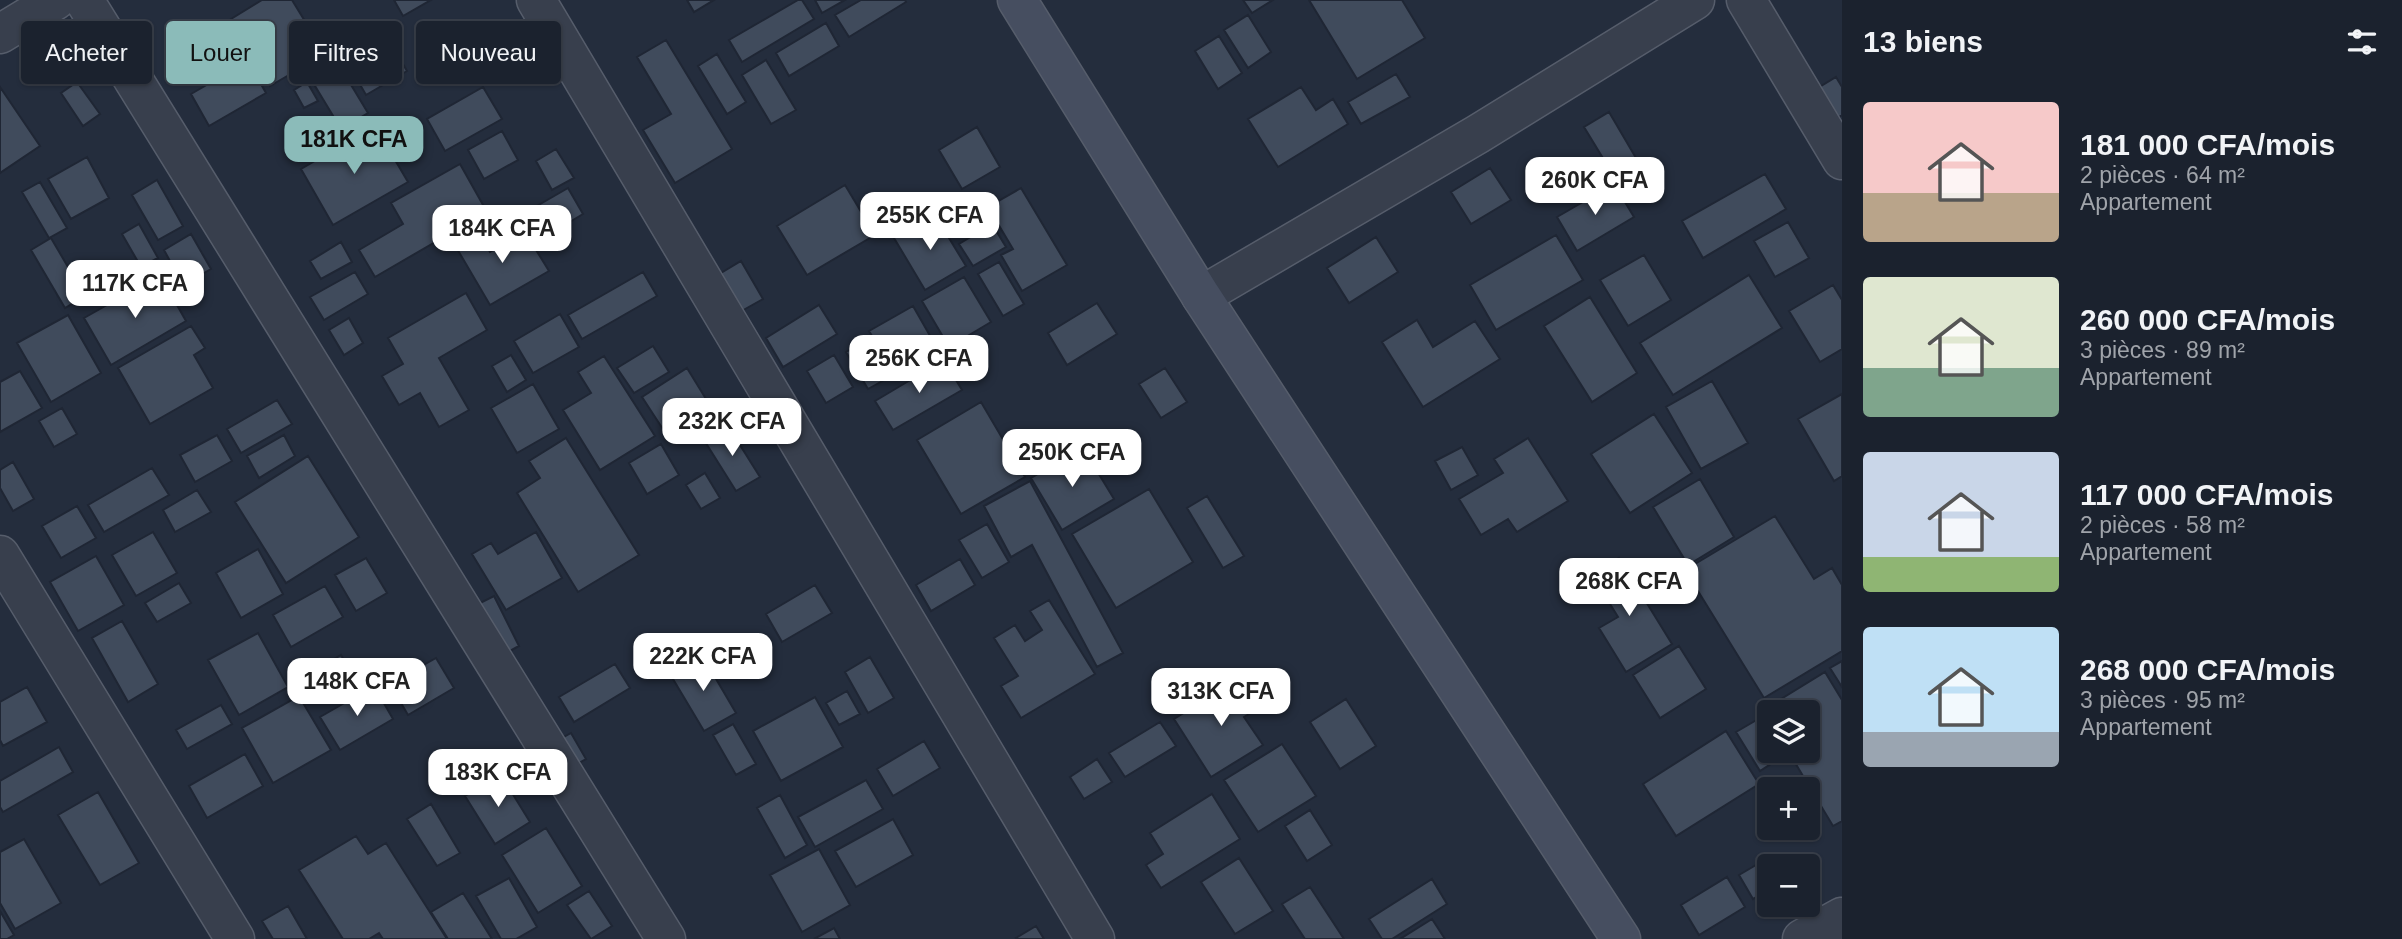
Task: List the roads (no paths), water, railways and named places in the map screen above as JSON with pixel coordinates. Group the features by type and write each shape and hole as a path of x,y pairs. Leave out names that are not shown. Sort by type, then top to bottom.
{"street":[{"path":"0,34 56,0"},
{"path":"83,0 666,939"},
{"path":"536,0 1095,939"},
{"path":"1017,0 1201,296 1621,939"},
{"path":"1201,296 1478,134 1695,0"},
{"path":"1746,0 1842,160"},
{"path":"0,555 235,939"},
{"path":"1802,939 1842,917"}]}
